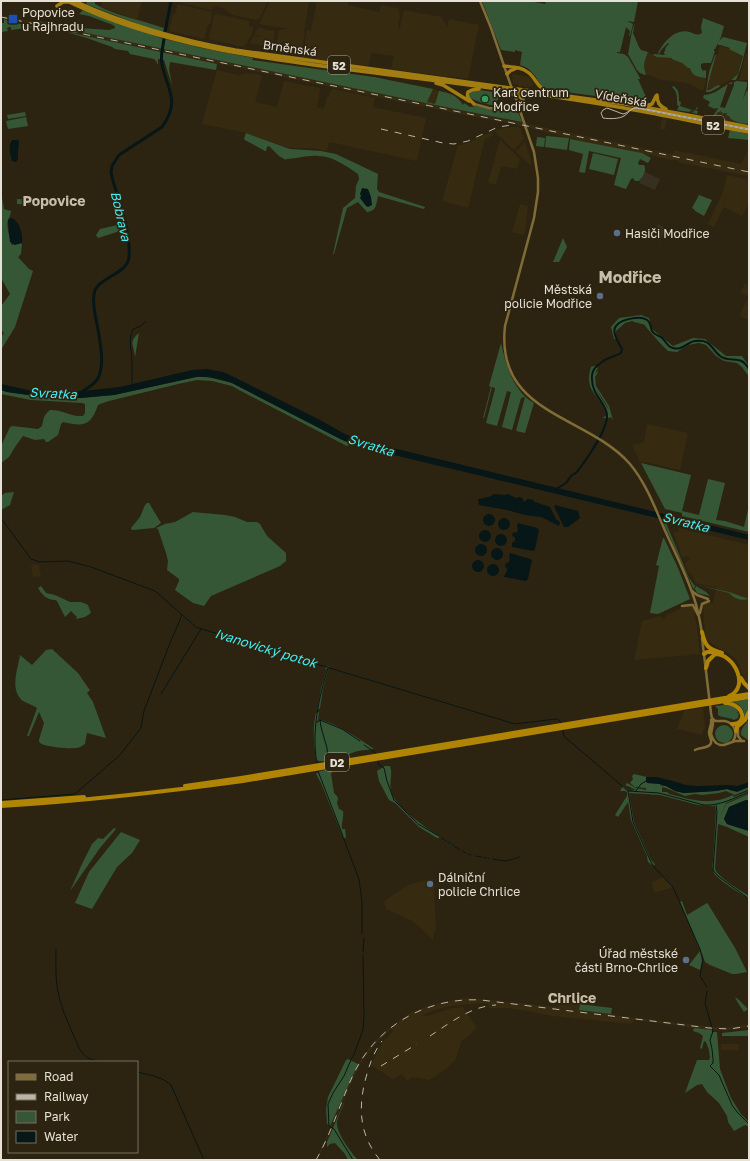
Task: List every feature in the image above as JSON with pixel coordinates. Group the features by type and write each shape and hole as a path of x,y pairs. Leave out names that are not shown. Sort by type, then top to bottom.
{"highway":[{"name":"Brněnská","path":"58,1 57,6 63,2 74,2 113,20 168,37 218,50 261,58 489,88"},
{"name":"Brněnská","path":"168,37 255,54 558,95"},
{"path":"504,66 518,68 529,73 543,90 558,95"},
{"path":"507,74 518,68"},
{"path":"416,78 443,85 474,104"},
{"path":"518,89 534,88 535,80"},
{"path":"474,104 467,97 468,92 470,90 489,88 522,97 523,100"},
{"name":"Vídeňská","path":"489,88 628,108 749,132"},
{"name":"Vídeňská","path":"558,95 677,112 749,127"},
{"path":"632,105 650,105 653,103 657,95 657,101 661,106 665,109 677,112"},
{"path":"702,632 705,643 710,648 728,656 735,664 743,682 749,688"},
{"path":"704,654 707,652 717,652 728,656"},
{"path":"704,654 722,655 730,660 736,669 739,678 739,687 732,695 723,698"},
{"path":"706,668 709,659 716,654"},
{"name":"D2","path":"1,805 191,785 723,698 749,696"},
{"name":"D2","path":"1,805 59,803 236,782 749,696"},
{"path":"714,703 730,703 736,705 740,709 742,714 741,719 737,724 732,724"},
{"path":"736,733 737,727 745,720 749,712"}],"main road":[{"path":"480,1 510,81 534,152 538,178 538,192 534,218 505,326 504,342 509,366 515,379 531,399 602,441 619,453 635,470 656,510 692,590 702,632 710,709 713,723 712,738 717,744 725,745 735,741 744,741 742,741"},
{"path":"474,104 489,108 519,109"},
{"path":"692,590 708,600 701,605 699,618"},
{"path":"682,606 693,605 699,618"},
{"path":"695,750 708,746 711,743 709,733 711,713"},
{"path":"712,717 715,721 722,721 732,724 738,739 742,741"},
{"path":"712,729 722,721"},
{"path":"741,724 738,729 738,733 739,738 742,741"},
{"path":"732,742 736,733"}],"shaded area":[{"path":"103,1 142,1 137,20 101,7"},
{"path":"174,1 268,1 259,19 256,20 233,15 217,6 211,10"},
{"path":"270,1 309,1 305,33 300,56 275,51 279,30 290,29 259,24"},
{"path":"317,1 348,1 348,5 379,12 381,5 397,8 400,17 398,27 400,28 404,10 442,17 447,27 449,19 479,25 468,79 391,69 394,56 372,53 368,66 302,57 307,30 311,31"},
{"path":"178,4 212,12 211,23 207,26 204,39 169,31 173,14 175,14"},
{"path":"216,14 249,21 249,26 253,27 252,34 244,47 209,39 214,15"},
{"path":"1,15 673,154 675,150 741,164 749,149 749,176 585,142 517,125 1,18"},
{"path":"258,28 275,31 272,47 250,43 253,36 261,37 254,35"},
{"path":"721,45 743,56 737,76 725,83 707,90 712,67 717,53 719,54 718,51"},
{"path":"648,52 657,57 677,59 688,68 690,67 692,72 705,78 706,81 704,89 702,91 690,84 661,80 646,74 643,64"},
{"path":"746,53 749,53 749,80 739,80"},
{"path":"217,70 238,75 246,73 262,76 255,102 277,107 284,81 320,88 317,107 323,109 327,97 329,97 330,91 333,89 375,98 373,107 426,118 417,161 329,142 327,151 314,148 290,148 246,133 202,124"},
{"path":"512,74 530,77 534,84 533,86 518,86 518,84 513,84"},
{"path":"433,89 439,91 435,104 427,102"},
{"path":"720,107 730,110 735,117 735,122 713,118 713,114"},
{"path":"662,118 667,119 665,130 660,129"},
{"path":"509,127 520,127 524,139 514,150 494,131"},
{"path":"491,132 494,135 485,139 468,208 442,201 458,145 464,144"},
{"path":"500,140 520,159 517,169 501,166 496,185 488,183"},
{"path":"525,141 531,160 531,166 516,152"},
{"path":"645,172 660,179 655,190 639,183"},
{"path":"727,175 749,180 749,203 742,216 724,207 714,227 708,224 723,192"},
{"path":"520,204 528,206 524,235 512,232"},
{"path":"658,224 666,229 660,241 650,236 653,229 650,228 651,226 656,228"},
{"path":"745,284 749,284 749,297 740,292"},
{"path":"749,297 749,320 739,316"},
{"path":"647,424 688,433 680,470 640,462 632,445 644,442"},
{"path":"679,528 749,545 749,685 746,683 736,659 708,641 705,635 703,604 713,603 716,588 696,583 689,573 685,564 690,560 687,556 682,558 680,548 673,532 678,532"},
{"path":"31,565 39,565 41,576 33,577"},
{"path":"688,605 692,605 694,609 700,654 634,660 642,621 661,616 663,619 668,614"},
{"path":"703,708 705,727 702,735 677,729 684,711"},
{"path":"664,877 673,886 654,893 652,882"},
{"path":"433,879 434,884 436,932 434,932 433,940 410,920 386,909 384,902 408,885"},
{"path":"465,998 558,1007 559,1000 580,1003 579,1010 714,1027 729,1027 749,1024 749,1027 730,1030 711,1030 634,1020 631,1024 552,1016 507,1008 489,1008 489,1004 483,1003 451,1006 435,1010 422,1015 427,1016 452,1008 463,1007 477,1028 461,1042 456,1059 445,1070 429,1080 413,1077 407,1081 402,1074 393,1079 371,1065 382,1043 393,1031 391,1029 375,1044 361,1063 322,1151 317,1160 315,1160 354,1071 373,1043 390,1027 417,1010 442,1002"},
{"path":"721,1044 739,1044 739,1050 721,1050"}],"green space":[{"path":"88,1 95,1 95,4 111,12 164,28 163,32 86,4"},
{"path":"482,1 529,1 545,4 546,1 638,1 634,22 627,21 633,24 630,36 630,31 626,27 620,52 617,53 624,54 628,57 640,78 638,79 646,97 644,101 641,102 543,89 531,71 520,65 522,52 515,50 515,52 501,50"},
{"path":"83,10 161,38 253,58 252,60 374,77 433,89 427,102 435,104 439,91 453,95 463,105 464,103 470,107 476,106 490,109 513,110 519,114 522,122 38,23 39,21 66,27 109,30 115,28 113,25 79,14"},
{"path":"703,18 724,26 721,37 714,49 715,51 711,63 701,64 703,71 706,71 706,78 696,76 692,73 690,68 672,58 657,57 653,55 665,55 664,53 669,44 668,43 659,54 658,53 667,40 675,34 685,31 697,35 702,33 701,27"},
{"path":"4,19 34,27 11,30 11,27 9,27 7,28 8,31 1,32 1,23 4,23"},
{"path":"635,23 633,33 639,47 641,50 648,52 644,63 645,75 637,70 628,54"},
{"path":"67,32 217,64 216,70 170,62 169,69 172,85 164,60 158,59 158,65 154,59 130,54 128,51 115,49"},
{"path":"723,37 747,43 741,67 736,80 731,80 738,74 743,56 729,49 730,48 718,45 718,42"},
{"path":"715,55 707,90 718,85 721,86 710,92 706,92 709,72"},
{"path":"734,82 747,82 743,99 748,88 749,124 743,123 749,125 732,120 727,115 726,116 727,113 722,115 723,113 721,110 713,117 718,108 715,109 708,106 710,102 703,98 704,95 715,92 728,84 720,107 725,108"},
{"path":"673,86 678,92 679,101 681,102 680,106 692,110 689,112 677,110 679,106 677,105 677,95 672,87"},
{"name":"Kart centrum Modřice","path":"480,90 493,92 492,95 499,96 495,106 470,98 470,92"},
{"path":"698,107 696,111 698,111 697,114 691,112 694,112 692,110 695,111"},
{"path":"25,112 26,116 8,119 7,115"},
{"path":"26,117 28,126 8,129 6,121"},
{"path":"730,130 749,134 749,140 728,138"},
{"path":"246,133 290,149 321,151 336,154 378,174 377,189 379,192 425,207 424,209 378,196 374,209 367,212 358,202 347,208 333,254 343,208 355,198 356,186 359,179 358,174 336,160 330,158 308,156 286,160 279,156 269,146 265,151 245,140"},
{"path":"546,136 569,138 567,150 545,147"},
{"path":"537,137 545,138 544,147 536,146"},
{"path":"570,139 642,153 651,158 648,163 640,159 638,163 639,165 644,165 645,169 642,178 639,181 635,181 633,178 631,179 626,189 614,185 621,158 589,151 585,173 579,172 583,154 569,150"},
{"path":"593,153 618,159 614,175 589,169"},
{"path":"1,191 4,209 11,211 8,220 8,233 11,243 12,245 22,244 21,254 18,257 29,269 33,271 15,327 1,350 1,337 4,333 1,330 1,306 10,294 1,278"},
{"path":"699,195 712,200 704,216 692,208"},
{"path":"17,199 49,200 49,206 17,204"},
{"path":"122,224 123,230 98,238 96,235 100,229"},
{"path":"563,238 567,247 559,262 553,262"},
{"path":"641,315 649,318 652,329 673,346 693,338 705,339 726,356 742,356 749,366 749,377 737,363 724,361 716,356 706,345 699,343 688,345 677,352 668,351 645,325 632,321 625,323 616,331 616,339 614,339 611,327 619,318"},
{"path":"139,333 135,357 132,344"},
{"path":"501,343 505,360 516,385 527,398 534,403 525,433 516,431 525,397 521,398 512,430 502,427 511,392 507,391 497,426 486,423 495,389 492,387 483,418 491,387 489,386"},
{"path":"594,366 598,368 595,374 597,371 598,372 595,377 596,386 609,406 613,420 611,417 603,417 607,416 605,409 591,389 589,376 591,367"},
{"path":"196,377 208,377 232,383 351,444 347,446 232,386 212,381 197,380 100,404 89,421 85,423 76,424 63,422 58,435 48,442 44,439 35,440 23,436 9,457 1,463 1,446 10,427 13,426 38,429 42,426 45,416 50,410 83,416 85,413 85,404 31,400 1,394 1,390 50,398 80,398 114,395"},
{"path":"641,463 691,475 682,511 699,515 708,479 725,483 716,520 725,521 744,527 749,505 749,532 682,516 682,513 665,509"},
{"path":"14,492 10,505 1,510 1,496 5,493"},
{"path":"147,503 149,503 161,523 154,528 132,530 131,528 140,517"},
{"path":"193,512 225,515 247,522 257,522 260,524 267,536 286,553 286,561 280,566 211,596 204,606 193,603 175,590 179,579 167,570 168,561 166,553 158,529 156,528 175,522"},
{"path":"666,523 689,578 695,586 694,590 664,524"},
{"path":"663,538 678,568 690,599 658,614 650,613 659,566 656,565"},
{"path":"697,585 729,592 749,599 738,599 729,593"},
{"path":"41,586 46,593 55,595 70,602 81,602 88,605 91,613 85,617 76,619 77,617 71,611 65,617 57,601 45,597 41,593 38,588"},
{"path":"696,586 710,596 697,593 695,589"},
{"path":"52,649 78,673 90,690 87,693 93,702 106,738 87,733 85,744 77,748 47,746 40,743 39,740 44,723 39,712 29,736 27,736 37,708 23,701 16,691 15,685 20,655 32,665 46,650"},
{"path":"329,666 320,708 317,711 321,689 327,669 324,668"},
{"path":"749,699 746,714 736,727 735,726 744,714 743,709 740,706 732,702"},
{"path":"715,706 734,706 739,714 738,718 734,720 718,715 718,709"},
{"path":"319,712 317,723 322,720 336,726 374,749 357,751 336,760 316,760 314,725 316,713"},
{"path":"749,719 748,740 741,735 741,733 742,728"},
{"path":"720,725 728,725 733,730 731,741 728,743 720,743 715,738 715,730"},
{"path":"385,766 390,766 391,791 398,804 411,816 439,836 439,838 419,827 395,803 389,800 379,781 377,771"},
{"path":"328,769 333,770 331,774 334,793 338,799 337,803 339,809 343,811 342,829 345,829 345,838 343,837 316,774"},
{"path":"634,774 647,777 646,782 648,783 660,784 675,791 684,793 727,789 733,791 749,787 749,789 735,795 726,791 685,796 662,787 662,792 667,792 669,794 693,800 709,801 733,795 734,797 749,791 749,793 726,803 719,819 726,804 749,794 749,800 729,807 724,819 727,824 749,831 749,837 718,824 715,869 725,880 749,896 749,899 716,876 713,871 715,806 698,805 660,795 629,793 634,822 651,860 655,864 654,866 648,862 647,856 631,820 628,802 618,817 615,815 627,796 627,792 620,791 623,786 629,791 636,790 626,786 627,783 636,788 646,790 646,788 635,787 630,783"},
{"path":"114,828 116,829 100,848 70,891 92,844 98,838 103,839"},
{"path":"121,832 140,840 132,853 117,867 92,909 75,903 89,872"},
{"path":"682,901 687,915 707,903 708,904 735,948 747,972 732,974 705,962 680,902"},
{"path":"700,951 702,961 700,970 689,965"},
{"path":"735,997 738,999 748,1009 744,1012"},
{"path":"580,1004 612,1008 611,1014 579,1010"},
{"path":"694,1028 717,1032 720,1069 731,1098 741,1114 749,1122 749,1127 745,1125 734,1131 719,1103 707,1092 702,1084 697,1085 685,1093 697,1060 709,1060 710,1058 706,1042 704,1041 702,1049 700,1048 703,1036 693,1031"},
{"path":"749,1030 749,1036 722,1036 722,1033"},
{"path":"348,1059 358,1064 330,1126 327,1124 326,1109 328,1097 346,1060"},
{"path":"345,1100 337,1121 338,1130 344,1142 358,1160 348,1160 345,1154 335,1143 330,1144 327,1147 327,1142"}],"water":[{"path":"12,140 19,141 18,159 16,162 12,161 10,153 10,145"},
{"path":"362,188 368,189 371,197 372,205 368,207 360,198"},
{"path":"11,218 19,225 22,243 15,245 10,242 8,220"},
{"name":"Svratka","path":"207,369 223,372 234,377 352,437 738,532 749,535 749,540 356,446 232,383 214,378 196,377 114,395 80,398 50,398 1,390 1,384 32,391 65,393 120,387 192,370"},
{"path":"494,494 508,494 516,498 522,498 524,502 528,499 550,507 556,519 560,522 559,526 541,517 479,505 478,499 489,497"},
{"path":"554,506 578,511 580,518 568,527 564,527"},
{"path":"487,514 491,514 495,520 491,526 487,526 483,522 483,518"},
{"path":"502,518 506,518 510,524 506,530 502,530 498,526 498,522"},
{"path":"518,523 537,528 539,530 534,551 512,547 512,543 515,541 515,537 512,536 513,532 516,533 518,530"},
{"path":"483,530 487,530 491,536 487,542 483,542 479,538 479,534"},
{"path":"499,534 503,534 507,540 503,546 499,546 495,542 495,538"},
{"path":"479,544 483,544 487,550 483,556 479,556 475,552 475,548"},
{"path":"495,548 499,548 503,554 499,560 495,560 491,556 491,552"},
{"path":"510,553 532,560 528,579 526,581 504,577 507,571 507,568 505,567 506,563 510,560"},
{"path":"476,560 480,560 484,566 480,572 476,572 472,568 472,564"},
{"path":"491,564 495,564 499,570 495,576 491,576 487,572 487,568"},
{"path":"646,777 656,777 686,785 698,786 737,786 749,782 749,787 737,792 727,789 684,793 675,791 666,786 660,785 661,784 648,783 646,782"},
{"path":"749,800 749,831 727,824 724,819 729,807"}],"waterway":[{"name":"Bobrava","path":"165,32 171,1"},
{"name":"Bobrava","path":"80,393 91,386 100,374 102,357 95,314 95,290 103,282 124,267 129,257 128,236 111,173 112,166 119,155 162,127 171,110 171,96 161,61 164,39"},
{"path":"556,489 566,483 571,476 577,472 596,444 604,428 607,415 606,410 594,390 592,374 595,367 604,360 621,353 622,349 614,331 616,326 622,321 632,318 642,318 646,320 650,323 653,333 660,336 668,345 676,349 695,341 705,341 720,356 727,359 742,361 749,369"},
{"path":"132,385 131,337 133,329 141,326 145,322"},
{"name":"Ivanovický potok","path":"1,518 31,559 40,562 68,561 91,567 155,591 196,627 515,724 556,719 558,719 561,723"},
{"path":"1,800 75,794 120,755 141,728 144,711 182,615"},
{"path":"161,694 201,629"},
{"path":"317,763 315,751 315,727 328,668"},
{"path":"328,760 327,748 320,720 342,729 360,741"},
{"name":"Ivanovický potok","path":"563,730 566,738 628,791 659,793 704,805 721,803 749,792"},
{"path":"364,745 376,753"},
{"path":"378,761 379,765 384,768 394,800"},
{"path":"318,771 343,836"},
{"path":"636,791 641,784 646,781"},
{"path":"628,791 633,822 651,862 673,887 700,949 703,959 700,976 707,987"},
{"path":"394,800 417,823"},
{"path":"716,805 717,812 713,870 718,876 749,899"},
{"path":"418,824 439,836"},
{"path":"343,837 359,879 362,902 362,934"},
{"path":"442,838 446,841"},
{"path":"476,856 481,857"},
{"path":"499,860 506,861 520,857"},
{"path":"493,859 498,860"},
{"path":"363,952 364,938"},
{"path":"56,950 57,985 65,1016 83,1054 96,1061"},
{"path":"353,1057 363,1030 363,955"},
{"path":"707,991 705,1003 713,1031 710,1040 713,1063 710,1066 719,1075 732,1105 749,1124"},
{"path":"351,1060 344,1076 328,1104 329,1126 334,1129 353,1160"},
{"path":"138,1072 159,1078 171,1085 204,1160"}],"tram line":[{"path":"749,129 635,107 623,114 607,108 601,113 603,118 611,119 622,117 636,108 749,130"}],"railway":[{"path":"1,17 749,172"},
{"path":"381,129 443,143 454,144 468,141 498,127 512,125"},
{"path":"316,1160 327,1138 355,1071 365,1054 392,1027 408,1017 443,1003 462,1000 481,1000 709,1028 730,1029 749,1026"},
{"path":"430,1036 469,1012 478,1008 496,1005"},
{"path":"380,1160 368,1142 362,1122 361,1112 363,1092 367,1075 374,1055 382,1041"},
{"path":"381,1066 417,1044"}],"place":[{"name":"Popovice u Rajhradu","path":"13,19"},
{"name":"Kart centrum Modřice","path":"485,99"},
{"name":"Hasiči Modřice","path":"617,233"},
{"name":"Městská policie Modřice","path":"600,296"},
{"name":"Dálniční policie Chrlice","path":"430,884"},
{"name":"Úřad městské části Brno-Chrlice","path":"686,960"}],"district":[{"name":"Popovice","path":"54,200"},
{"name":"Modřice","path":"630,277"},
{"name":"Chrlice","path":"572,997"}]}
